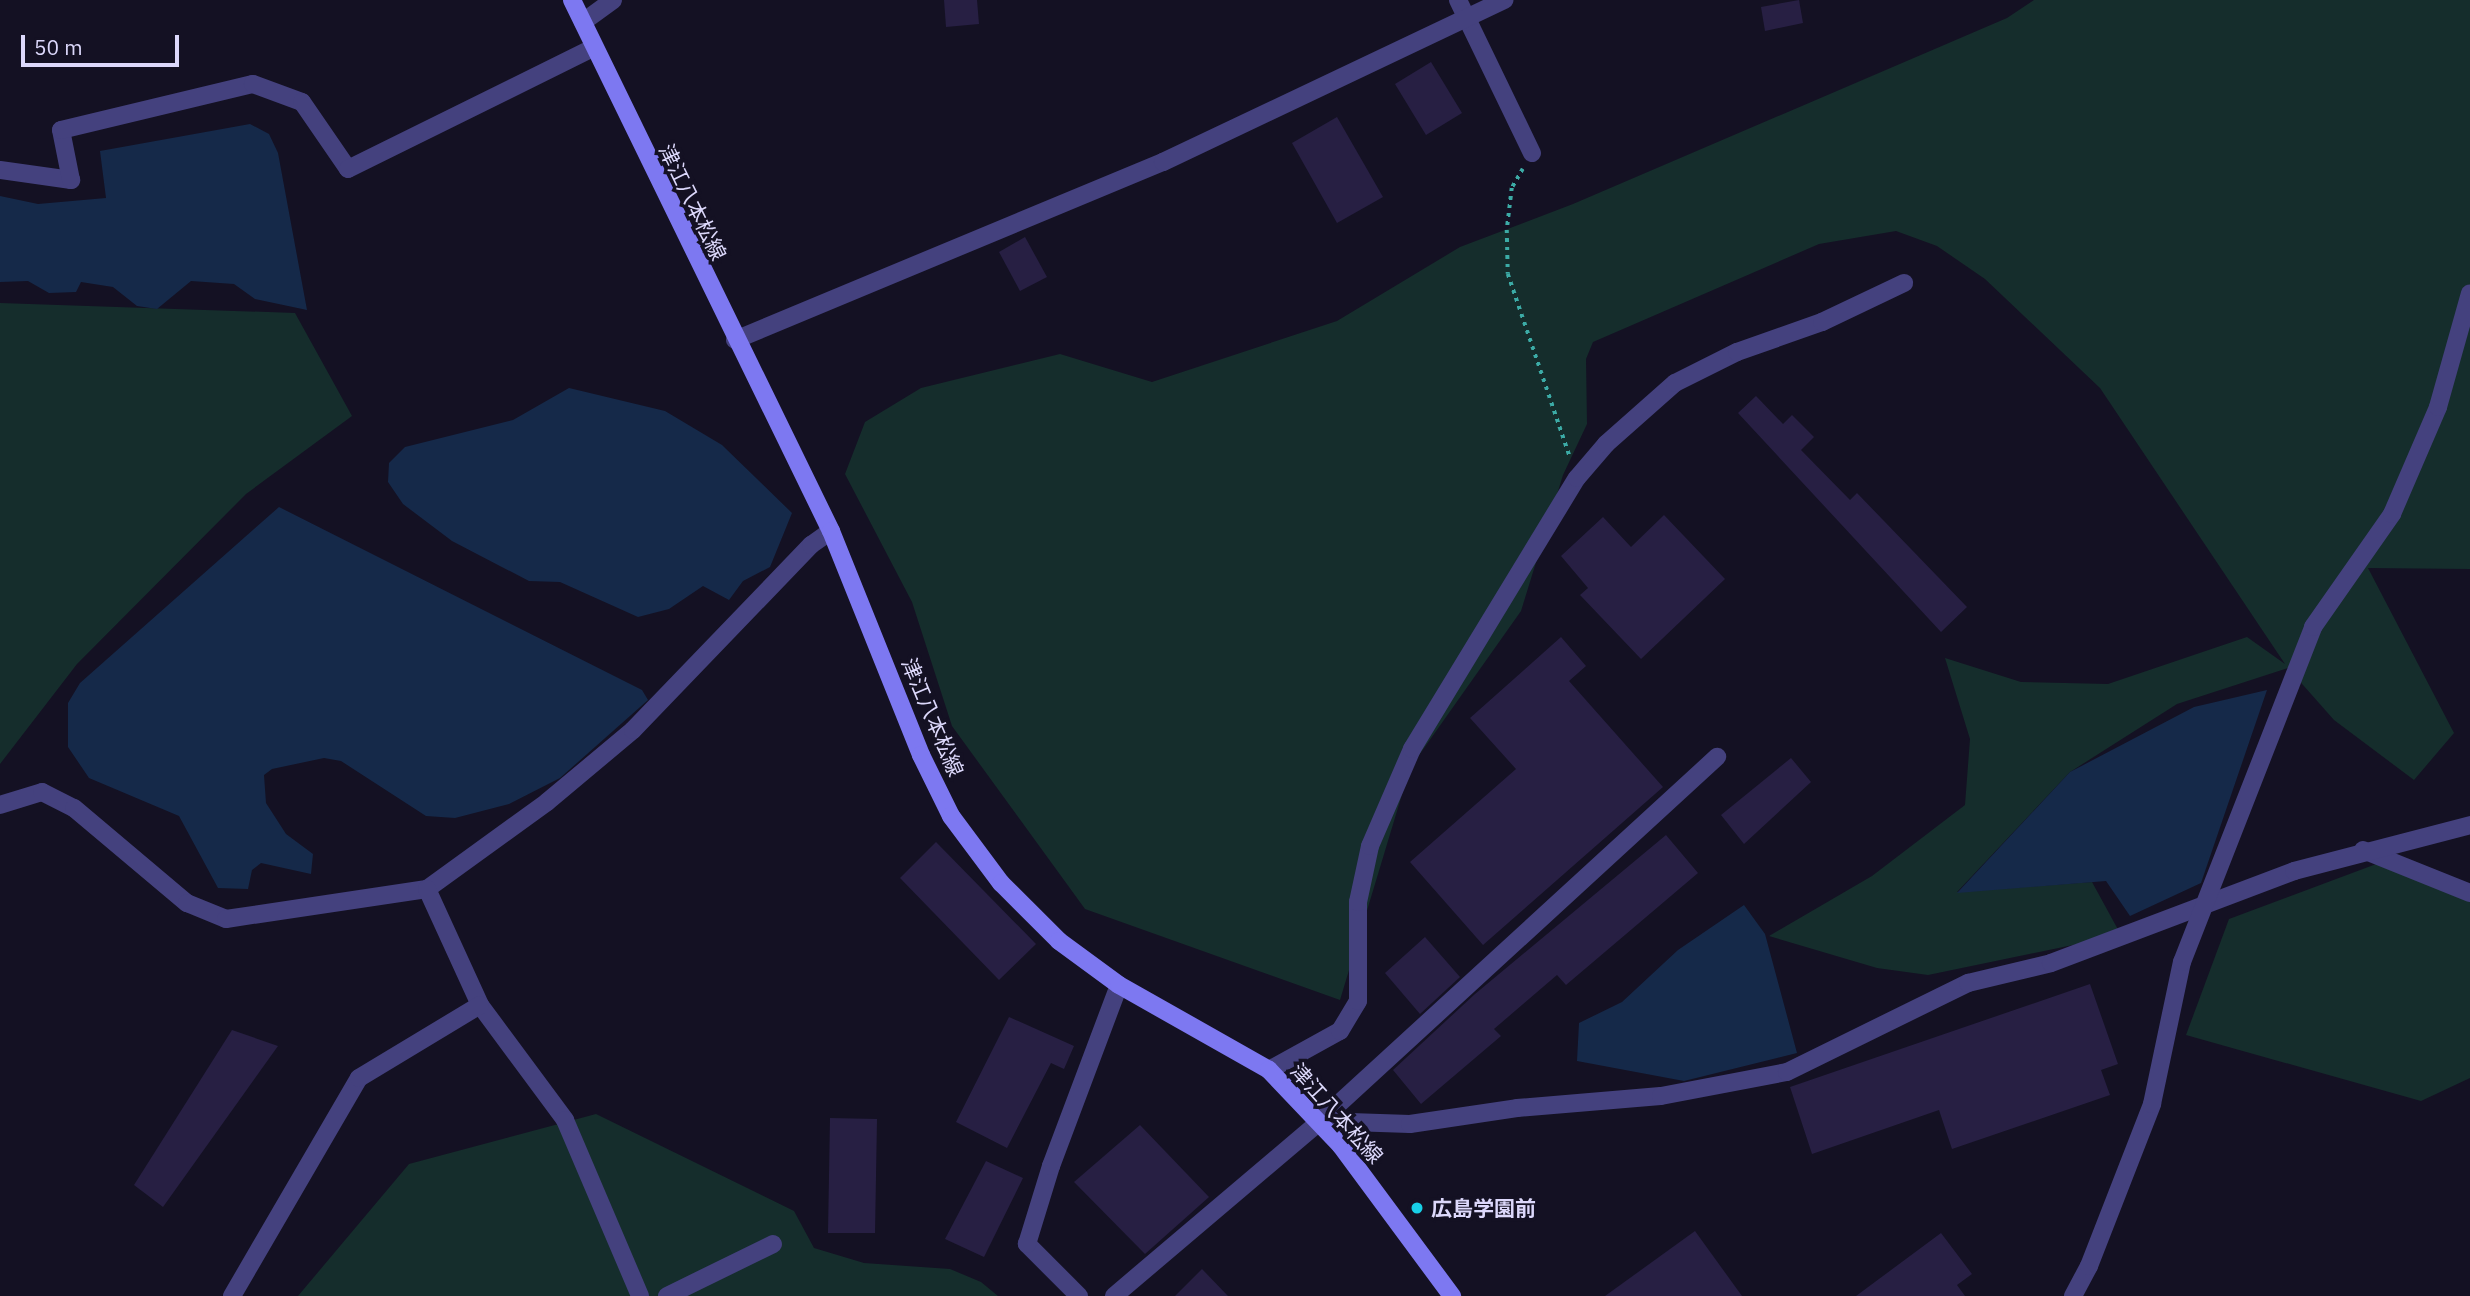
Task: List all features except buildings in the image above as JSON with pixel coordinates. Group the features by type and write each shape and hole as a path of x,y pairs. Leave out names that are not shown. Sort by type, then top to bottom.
{"main road":[{"name":"津江八本松線","path":"572,0 593,48 831,531 921,755 951,816 1001,884 1059,941 1119,985 1269,1070 1320,1121 1452,1296"}],"street":[{"path":"583,22 613,0"},
{"path":"1458,0 1532,153"},
{"path":"736,340 1163,162 1504,0"},
{"path":"0,170 71,180 61,130 253,84 302,102 348,169 593,48"},
{"path":"1269,1070 1340,1031 1358,1001 1358,902 1370,846 1412,749 1577,478 1606,443 1675,383 1737,352 1822,322 1905,283"},
{"path":"2073,1296 2090,1266 2152,1104 2182,962 2209,900 2313,627 2392,514 2433,419 2470,293"},
{"path":"0,805 42,792 74,808 187,903 226,919 427,889 547,802 632,730 811,545 831,531"},
{"path":"1114,1296 1320,1121 1717,757"},
{"path":"1320,1121 1410,1124 1517,1108 1661,1097 1787,1072 1968,983 2051,963 2209,900 2363,850 2470,825"},
{"path":"2363,850 2470,893"},
{"path":"427,889 480,1005 565,1119 640,1296"},
{"path":"1079,1296 1027,1244 1051,1166 1119,985"},
{"path":"232,1296 359,1079 480,1005"},
{"path":"667,1296 773,1244"}],"path":[{"path":"1532,153 1513,188 1507,230 1508,274 1577,478"}],"green space":[{"path":"2034,0 2470,0 2470,569 2368,568 2454,733 2414,780 2334,720 2288,668 2177,704 2070,772 1957,892 2092,882 2121,935 1928,975 1877,968 1769,936 1872,876 1965,805 1970,739 1945,658 2021,682 2108,684 2247,637 2285,664 2100,388 1985,279 1937,246 1896,231 1819,244 1593,342 1586,359 1587,424 1563,475 1521,611 1410,768 1340,1000 1085,909 952,726 912,602 845,474 865,422 921,388 1060,354 1152,382 1337,321 1460,247 1573,204 2007,18"},
{"path":"0,303 295,313 352,416 246,494 77,664 0,764"},
{"path":"2387,860 2470,897 2470,1078 2421,1101 2186,1035 2229,919"},
{"path":"596,1114 794,1211 814,1248 864,1263 950,1269 981,1282 998,1296 298,1296 409,1164"}],"water":[{"path":"250,124 269,134 278,153 307,310 255,299 234,284 191,281 157,309 137,306 113,287 81,282 76,292 49,293 28,281 0,282 0,196 38,204 106,198 100,151"},
{"path":"569,388 665,411 722,445 792,513 770,567 743,581 729,600 703,586 669,609 638,617 560,582 529,581 452,541 403,504 388,482 389,463 405,447 513,420"},
{"path":"279,507 642,690 648,700 560,778 509,804 455,818 426,816 341,761 324,758 272,769 264,775 266,803 286,834 313,854 311,874 261,863 252,870 248,889 218,888 179,816 89,778 68,747 68,703 80,683"},
{"path":"2267,690 2201,883 2130,916 2106,881 1957,893 2070,772 2194,707"},
{"path":"1744,905 1765,934 1797,1053 1684,1081 1577,1061 1579,1023 1622,1002 1678,950"}],"place":[{"name":"広島学園前","path":"1417,1208"}]}
